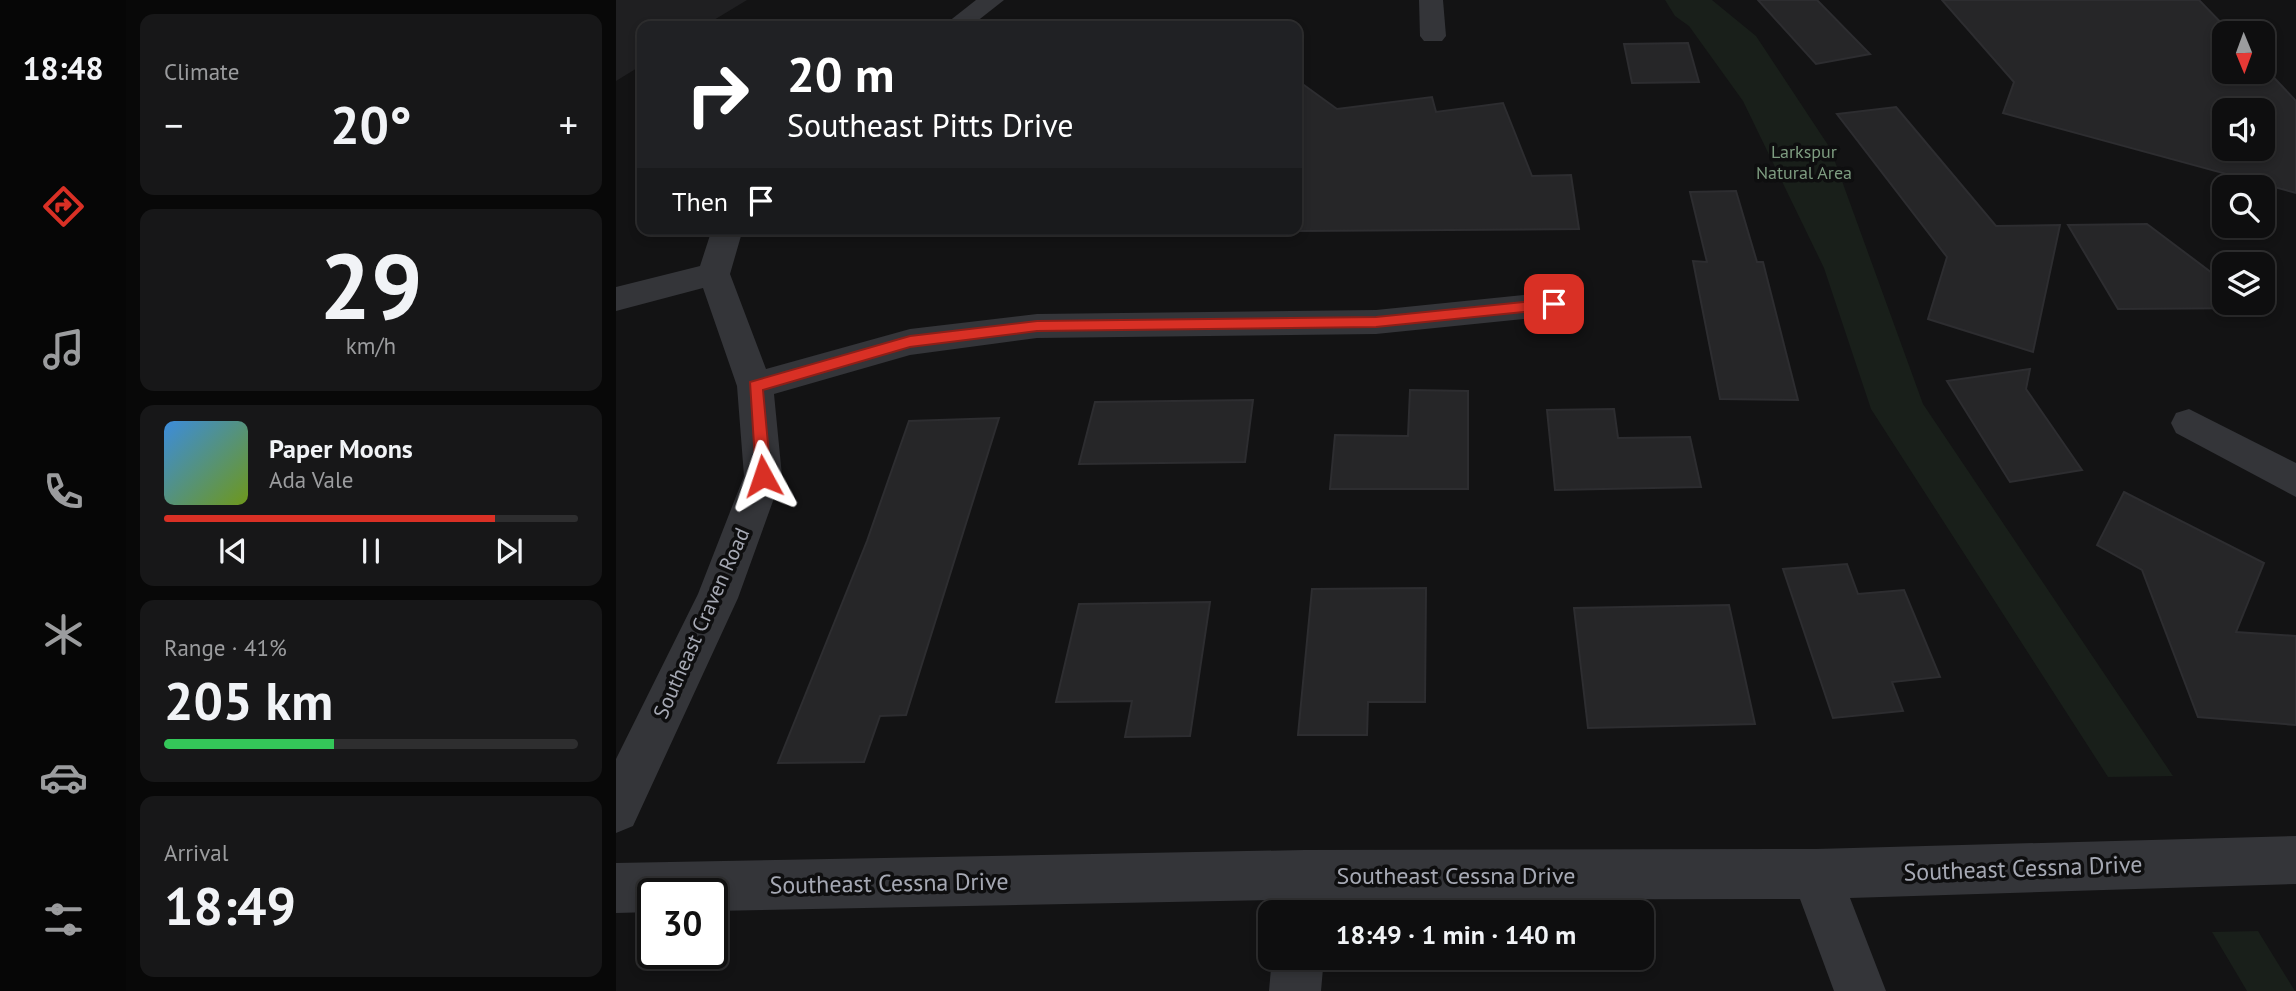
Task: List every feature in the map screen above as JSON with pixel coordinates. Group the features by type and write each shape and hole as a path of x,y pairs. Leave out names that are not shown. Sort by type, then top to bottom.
{"street":[{"path":"962,21 992,0"},
{"path":"1431,0 1433,36"},
{"path":"616,299 714,274 726,235"},
{"name":"Southeast Craven Road","path":"616,809 717,598 763,476 755,386 714,274"},
{"path":"755,386 910,342 1037,326 1376,322 1554,304"},
{"path":"2189,423 2296,481"},
{"name":"Southeast Cessna Drive","path":"616,888 1303,894 1816,874 2296,860"},
{"path":"1816,874 1860,991"},
{"path":"1295,991 1297,970"}],"shaded area":[{"path":"616,0 747,0 712,21 637,21 637,68 616,81"}],"green space":[{"name":"Larkspur Natural Area","path":"1665,0 1712,0 1756,36 1830,148 1923,404 2173,776 2108,777 1871,409 1824,268 1743,101 1689,26 1675,16"},
{"path":"2258,931 2295,991 2247,991 2212,932"}],"building":[{"path":"1758,0 1817,0 1870,54 1816,64"},
{"path":"1942,0 2199,0 2219,21 2212,21 2212,84 2275,84 2275,79 2296,101 2296,193 2275,187 2275,175 2230,175 2003,113 2014,82"},
{"path":"1688,43 1699,82 1632,83 1624,44"},
{"path":"1302,84 1337,109 1432,97 1436,112 1503,103 1532,176 1571,175 1579,229 1302,231"},
{"path":"1896,107 1996,226 2060,225 2033,352 1928,319 1947,257 1837,114"},
{"path":"1736,191 1757,262 1763,262 1798,400 1720,399 1693,261 1707,262 1690,192"},
{"path":"2147,224 2212,273 2212,308 2118,309 2068,225"},
{"path":"2030,369 2026,389 2082,470 2010,482 1947,381"},
{"path":"1410,390 1468,391 1468,489 1330,489 1335,435 1408,436"},
{"path":"1253,400 1245,462 1079,464 1095,402"},
{"path":"1614,409 1618,438 1690,437 1701,487 1555,490 1547,410"},
{"path":"999,418 906,715 880,716 864,762 778,763 867,541 909,421"},
{"path":"2124,492 2264,563 2236,632 2296,636 2296,725 2198,717 2142,570 2097,545"},
{"path":"1847,564 1858,594 1904,590 1940,677 1892,682 1903,711 1833,718 1783,569"},
{"path":"1426,588 1425,702 1368,702 1367,735 1298,735 1312,589"},
{"path":"1210,602 1190,736 1125,737 1132,701 1056,702 1079,604"},
{"path":"1729,605 1755,724 1588,728 1574,608"}],"route":[{"path":"763,476 755,386 910,342 1037,326 1376,322 1554,304"}]}
